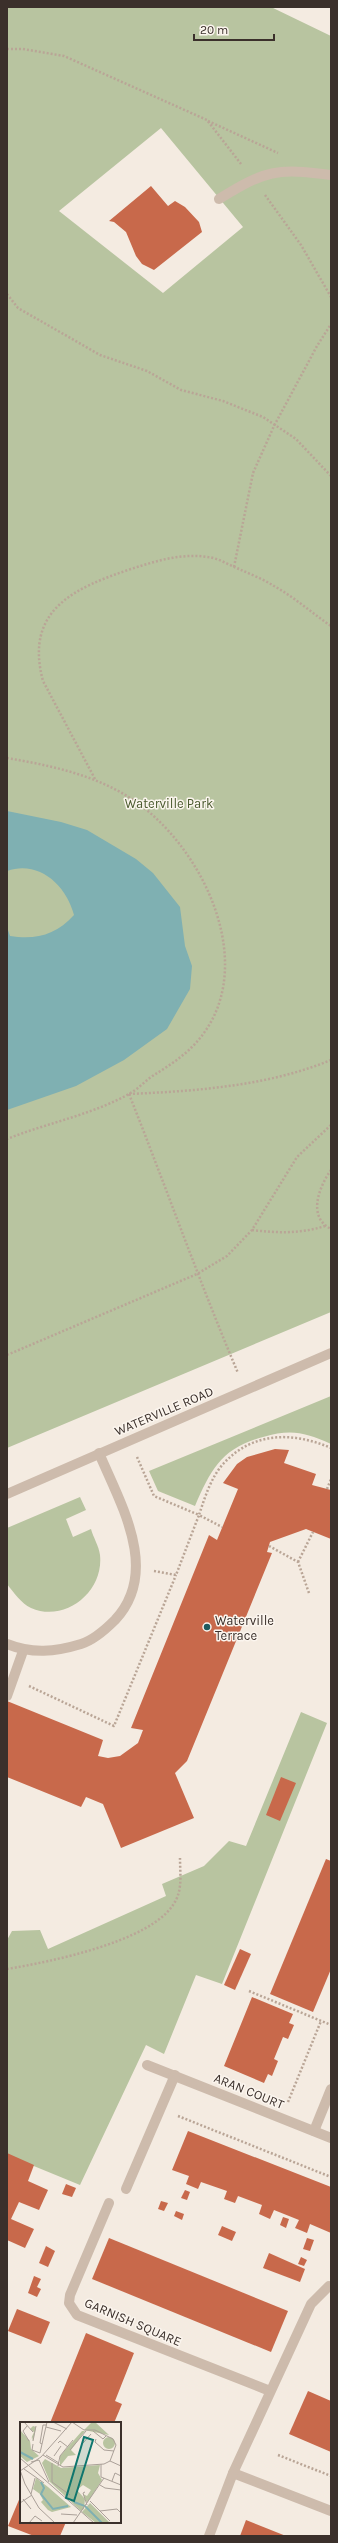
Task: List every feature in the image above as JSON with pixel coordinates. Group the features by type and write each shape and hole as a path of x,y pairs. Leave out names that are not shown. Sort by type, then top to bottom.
{"street":[{"path":"219,199 252,178 279,171 297,170 331,175"},
{"name":"WATERVILLE ROAD","path":"7,1494 331,1354"},
{"path":"7,1644 23,1651 61,1649 85,1643 96,1636 118,1617 132,1592 136,1568 132,1529 99,1453"},
{"path":"7,1696 23,1651"},
{"name":"ARAN COURT","path":"147,2065 331,2138"},
{"path":"126,2189 175,2075"},
{"path":"314,2131 331,2089"},
{"name":"GARNISH SQUARE","path":"109,2203 70,2295 69,2302 77,2316 270,2392"},
{"path":"209,2536 234,2473 311,2304 329,2286"},
{"path":"234,2473 331,2511"}],"path":[{"path":"7,49 23,49 64,56 106,73 288,158 297,170"},
{"path":"208,120 301,245 331,297"},
{"path":"7,294 18,308 100,355 147,371 181,390 223,401 263,417 274,426 296,439 331,476"},
{"path":"234,567 253,473 274,426 317,346 331,324"},
{"path":"95,779 43,681 39,655 46,620 55,608 88,584 146,564 190,555 209,557 275,586 331,626"},
{"path":"7,758 95,779 138,803 153,815 185,853 200,875 212,900 224,943 226,976 216,1013 206,1030 187,1051 129,1094 68,1118 7,1139"},
{"path":"129,1094 162,1092 263,1080 289,1075 331,1060"},
{"path":"129,1094 168,1192 197,1274 246,1390"},
{"path":"7,1355 197,1274 227,1256 252,1230 297,1157 331,1125"},
{"path":"331,1170 316,1202 319,1218 324,1226 331,1229"},
{"path":"252,1230 293,1232 309,1231 324,1226"},
{"path":"13,1678 114,1726 213,1480 224,1463 237,1452 254,1443 287,1435 331,1448"},
{"path":"130,1440 154,1496 199,1515 222,1527"},
{"path":"327,1489 331,1479"},
{"path":"298,1562 313,1532"},
{"path":"269,1546 298,1562 309,1592"},
{"path":"136,1568 176,1575"},
{"path":"7,1969 37,1964 86,1951 132,1935 158,1921 174,1904 182,1883 180,1858"},
{"path":"249,1991 331,2025"},
{"path":"281,2118 321,2021"},
{"path":"160,2110 331,2177"},
{"path":"278,2455 331,2476"}],"green space":[{"name":"Waterville Park","path":"7,7 271,7 331,36 331,1312 7,1448","holes":["161,128 243,227 163,293 59,211"]},
{"path":"331,1396 331,1444 305,1434 297,1433 282,1433 263,1437 237,1447 220,1462 207,1481 195,1506 158,1491 149,1471"},
{"path":"80,1497 86,1510 66,1519 73,1537 91,1529 100,1555 100,1569 96,1581 89,1592 80,1601 69,1608 44,1612 31,1608 21,1601 7,1584 7,1528"},
{"path":"301,1712 327,1723 222,1984 196,1975 164,2054 146,2045 80,2185 7,2155 7,1940 12,1931 40,1930 48,1949 166,1896 162,1884 204,1866 229,1841 246,1846"}],"water":[{"path":"7,811 61,822 87,830 136,859 153,873 180,907 185,946 192,966 190,989 167,1029 124,1060 76,1086 7,1110 7,927 10,936 37,936 53,931 67,922 74,915 65,894 50,878 40,872 30,869 7,871"}],"building":[{"path":"151,186 168,206 175,201 185,207 199,222 202,232 154,270 142,264 136,256 126,232 114,222 109,221"},
{"name":"Waterville Terrace","path":"275,1449 289,1450 284,1463 316,1474 312,1485 331,1490 331,1539 306,1529 270,1542 267,1552 272,1553 187,1761 175,1773 194,1818 121,1848 103,1804 86,1797 81,1807 7,1777 7,1701 103,1740 98,1756 108,1758 120,1756 138,1743 143,1730 131,1728 209,1535 217,1540 238,1489 223,1483 237,1464 247,1457"},
{"path":"281,1777 296,1783 280,1821 266,1815"},
{"path":"326,1859 331,1861 331,1969 313,2012 270,1994"},
{"path":"240,1949 251,1954 235,1990 224,1985"},
{"path":"252,1997 293,2014 289,2023 294,2025 288,2039 283,2037 274,2059 278,2061 272,2076 268,2074 264,2083 224,2066"},
{"path":"188,2131 331,2187 331,2233 310,2224 307,2233 295,2228 299,2220 274,2210 270,2219 259,2214 262,2205 238,2196 235,2203 224,2199 227,2191 201,2182 198,2189 186,2184 189,2176 172,2170"},
{"path":"7,2153 34,2165 28,2181 48,2190 39,2210 19,2202 11,2219 34,2229 25,2248 7,2240"},
{"path":"66,2184 76,2188 72,2197 62,2194"},
{"path":"185,2190 190,2192 187,2200 181,2198"},
{"path":"161,2201 168,2203 164,2211 158,2209"},
{"path":"176,2211 184,2214 182,2220 174,2216"},
{"path":"283,2217 289,2219 286,2228 280,2225"},
{"path":"222,2226 236,2232 232,2241 218,2235"},
{"path":"109,2238 288,2311 271,2352 92,2279"},
{"path":"307,2238 314,2240 310,2251 303,2249"},
{"path":"46,2246 55,2251 48,2267 39,2263"},
{"path":"269,2253 305,2269 300,2282 263,2268"},
{"path":"301,2257 307,2260 304,2266 298,2264"},
{"path":"34,2276 41,2279 37,2287 41,2289 37,2297 28,2293"},
{"path":"17,2309 50,2322 41,2344 8,2331"},
{"path":"86,2333 134,2353 115,2401 122,2404 114,2422 50,2422"},
{"path":"308,2391 331,2401 331,2452 289,2434"},
{"path":"20,2497 20,2523 66,2523 60,2536 34,2536 8,2526"},
{"path":"246,2520 286,2536 240,2536"}],"place":[{"name":"Waterville Terrace","path":"207,1627"}]}
